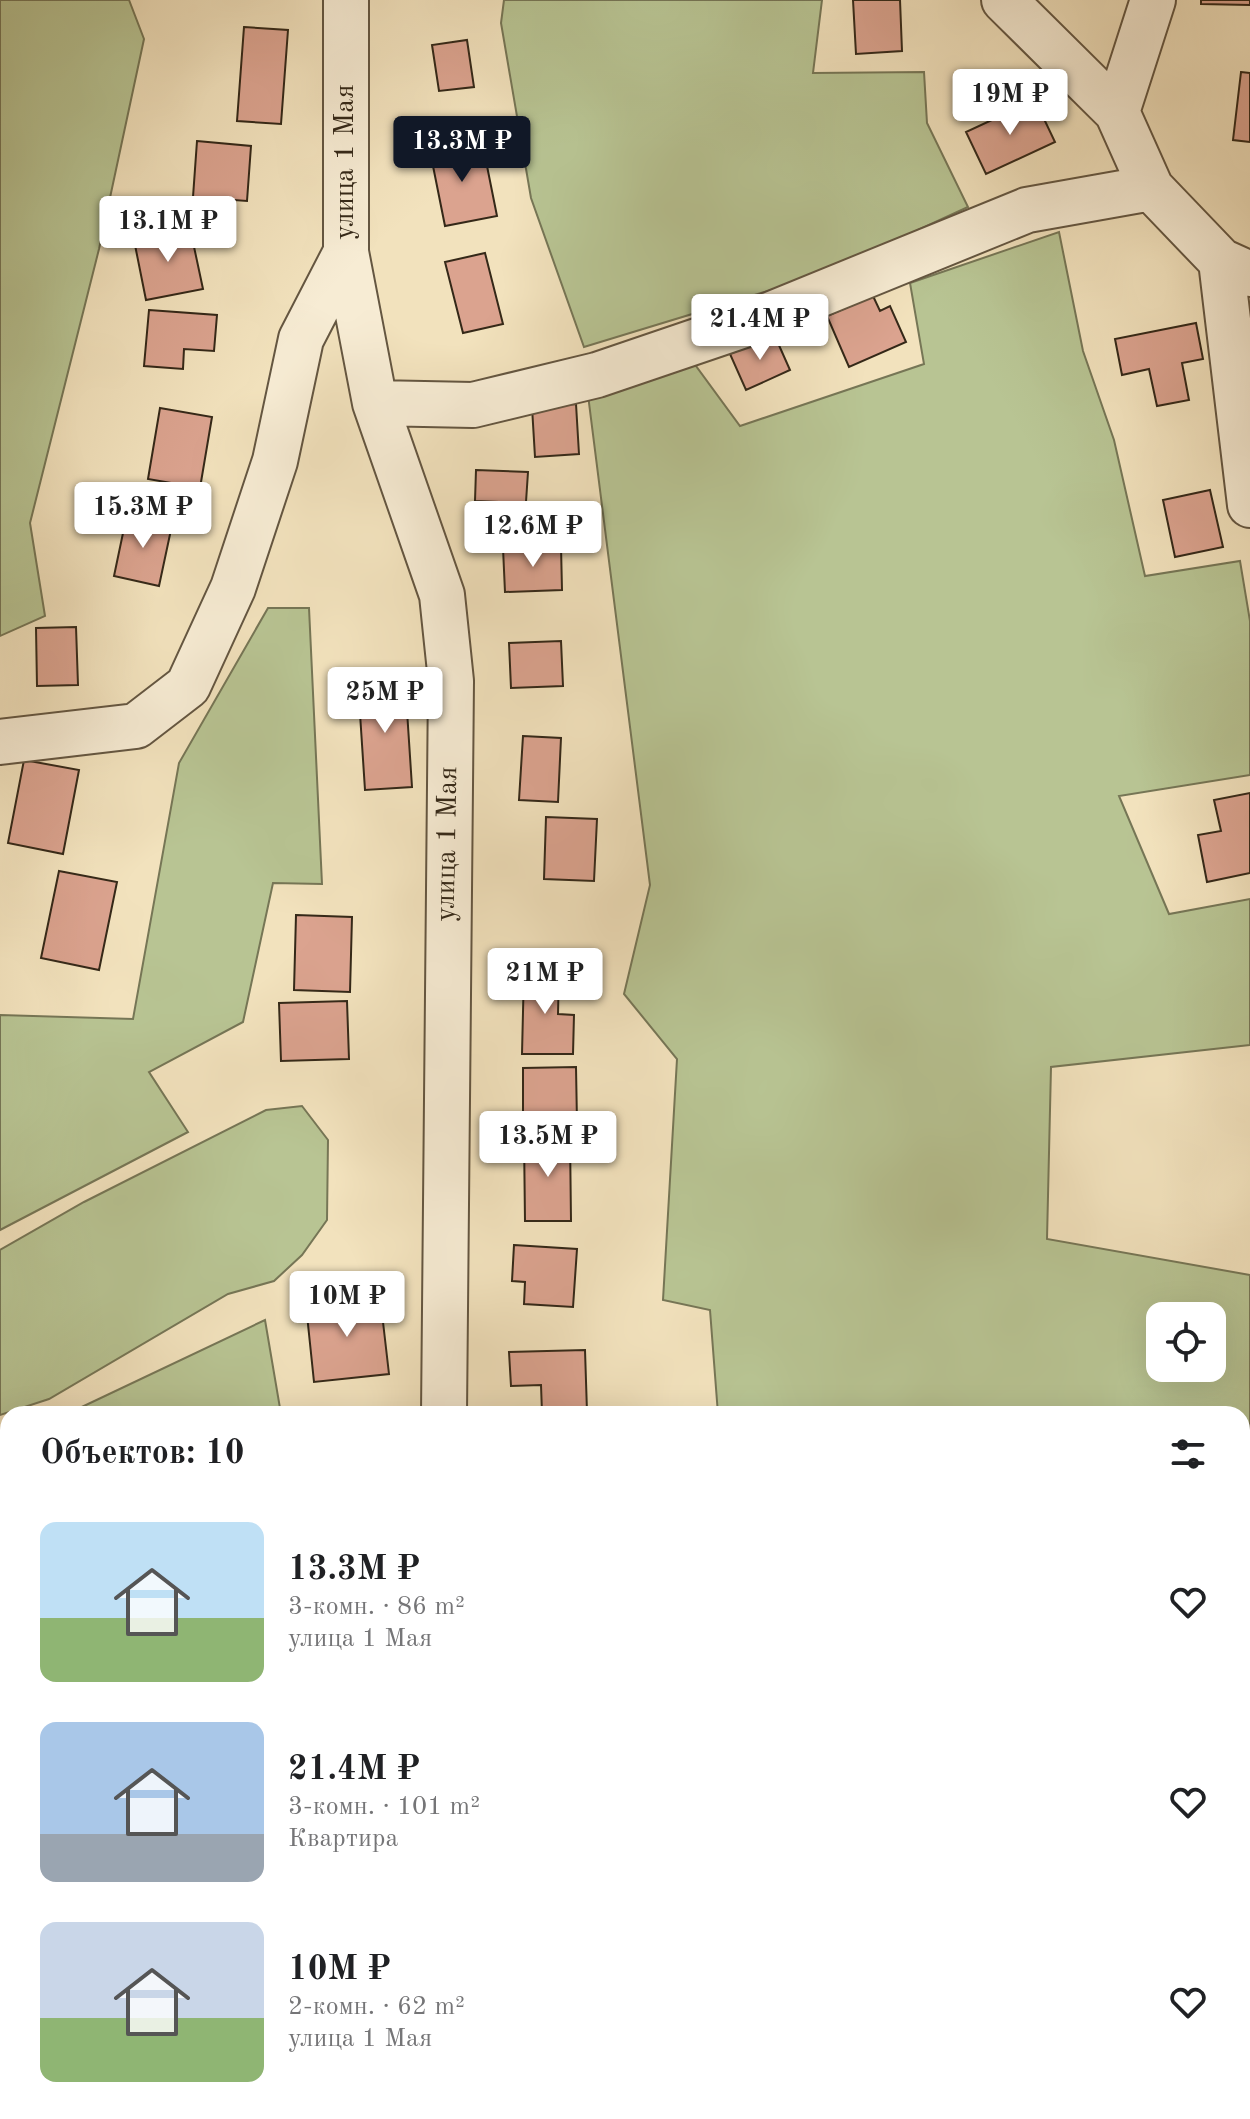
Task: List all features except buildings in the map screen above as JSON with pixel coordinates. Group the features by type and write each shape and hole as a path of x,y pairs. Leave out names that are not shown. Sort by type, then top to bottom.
{"street":[{"name":"улица 1 Мая","path":"346,0 346,252 375,403 442,595 451,681 444,1406"},
{"path":"1004,0 1117,112 1151,188 1236,267 1250,505"},
{"path":"1117,112 1153,0"},
{"path":"375,403 473,405 597,375 747,324 1027,210 1151,188"},
{"path":"0,742 136,726 188,686 243,559 275,461 301,339 346,252"}],"green space":[{"path":"0,0 129,0 144,39 99,249 30,523 45,616 0,636"},
{"path":"504,0 822,0 813,73 924,72 927,123 968,207 820,275 584,347 531,198 501,23"},
{"path":"1059,232 1083,351 1114,440 1145,576 1240,561 1250,621 1250,775 1119,796 1169,914 1250,899 1250,1045 1051,1067 1047,1239 1250,1275 1250,1406 717,1406 710,1310 663,1300 677,1059 624,994 650,885 588,395 693,362 740,426 924,364 910,283"},
{"path":"268,608 309,608 322,884 273,883 243,1022 149,1072 188,1132 0,1230 0,1015 133,1019 179,763"},
{"path":"302,1106 328,1140 327,1220 302,1255 274,1281 228,1294 49,1399 28,1406 0,1406 0,1250 84,1202 266,1110"},
{"path":"265,1320 280,1406 84,1406"}]}
